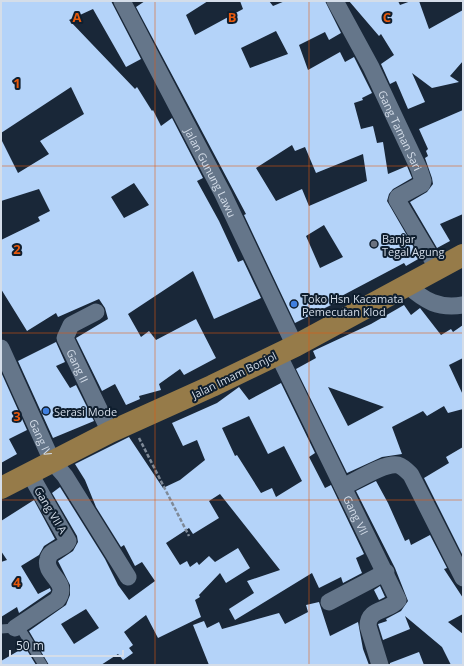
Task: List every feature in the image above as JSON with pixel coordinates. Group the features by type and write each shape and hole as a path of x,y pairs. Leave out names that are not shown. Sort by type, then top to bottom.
{"highway":[{"name":"Jalan Imam Bonjol","path":"1,488 110,432 131,424 287,350 463,255"}],"street":[{"name":"Jalan Gunung Lawu","path":"122,1 223,194 287,350"},
{"name":"Gang Taman Sari","path":"335,1 371,67 420,173 423,181 422,184 397,200 438,269"},
{"path":"407,285 419,296 440,306 451,307 463,304"},
{"name":"Gang II","path":"96,312 70,325 65,338 110,432"},
{"name":"Gang IV","path":"1,348 52,461 65,476 128,576"},
{"name":"Gang VII","path":"287,350 343,487 386,572 398,600 394,605 369,616 368,626 380,665"},
{"path":"343,487 387,466 397,465 404,467 410,475 463,578"},
{"name":"Gang VII A","path":"8,629 57,600 62,589 47,565 50,554 67,544 68,541 30,474"},
{"path":"330,602 386,572"}],"lane":[{"path":"8,629 24,634 43,665"}],"path":[{"path":"131,424 189,536"}],"building":[{"path":"1,1 111,1 141,59 126,67 93,9 69,20 135,89 137,87 152,111 153,110 161,126 172,118 203,178 197,181 219,221 238,262 243,260 261,298 214,319 193,271 128,314 141,337 149,331 156,340 196,319 216,358 184,375 180,369 159,384 161,390 139,396 140,399 126,405 115,384 102,391 76,338 108,319 105,308 99,299 58,317 56,313 27,331 1,289 1,240 40,221 38,217 50,211 39,189 1,201 1,139 18,173 49,154 40,141 84,114 71,87 1,133","holes":["134,183 149,205 124,218 111,197"]},
{"path":"145,1 208,1 186,15 195,35 243,9 240,1 269,1 273,6 285,1 325,1 341,33 329,40 325,32 299,45 308,70 340,52 345,62 354,57 372,93 362,98 363,100 354,103 361,129 373,126 377,143 383,142 388,174 407,166 412,178 393,189 389,194 387,201 420,258 406,266 404,263 334,300 335,303 295,323 244,215 246,214 136,7","holes":["276,31 288,54 250,68 241,48","292,145 295,151 305,147 316,173 363,154 367,181 309,206 302,189 276,201 256,168","324,225 343,257 320,268 306,236"]},
{"path":"349,1 398,1 400,5 411,1 419,1 429,29 463,10 463,61 450,76 459,82 432,88 412,73 425,102 408,109 396,81 390,84 381,64 394,55 381,34 379,36"},
{"path":"463,110 463,214 440,224 450,241 437,248 410,202 427,192 433,184 425,158 428,156 426,151 428,149 419,129"},
{"path":"404,305 411,315 420,308 441,335 451,329 453,332 463,325 463,358 449,365 463,395 463,409 448,413 444,406 427,416 423,411 392,427 402,454 382,457 347,473 296,369 316,358 313,351 371,324","holes":["328,387 384,407 348,426"]},
{"path":"56,342 65,362 56,366 70,388 76,385 94,421 53,438 18,361"},
{"path":"1,372 27,430 9,439 17,454 1,463"},
{"path":"281,383 315,453 309,457 325,488 331,485 364,554 356,558 362,573 343,583 341,577 319,588 312,573 235,620 229,609 254,593 247,581 280,570 220,494 209,501 219,518 193,534 189,528 166,543 180,565 187,561 190,567 197,562 199,565 209,556 215,562 238,548 250,568 226,583 220,573 199,595 200,597 195,600 201,617 158,638 146,615 124,632 133,645 129,648 133,653 123,660 118,654 101,665 49,665 29,631 66,605 70,595 70,585 58,561 73,551 78,542 77,536 52,493 60,487 105,559 118,585 129,600 155,581 142,562 135,566 124,545 121,547 96,507 85,480 75,464 129,437 163,488 180,480 205,460 197,440 183,446 172,423 217,403 239,387 249,400","holes":["249,416 268,454 284,446 302,481 276,497 272,488 261,493 237,455 235,456 222,428","86,609 99,628 74,644 61,624"]},
{"path":"463,447 463,556 424,478 449,463 446,457"},
{"path":"376,481 388,503 405,541 409,539 411,545 430,535 447,568 444,569 463,598 463,614 448,622 463,634 463,665 451,665 442,647 405,616 410,629 383,640 378,624 387,621 386,619 401,611 408,601 395,568 356,491"},
{"path":"34,500 55,539 44,546 39,555 21,566 38,594 50,588 51,591 19,613 17,607 1,617 1,562 7,560 1,551 1,521"},
{"path":"380,586 385,597 379,600 374,590"},
{"path":"319,602 330,636 358,622 363,649 369,665 209,665 193,625 204,621 207,628 219,622 222,629 279,613 285,624 308,612 306,605"},
{"path":"25,647 36,665 1,665 1,661"},
{"path":"419,652 424,665 390,665 390,663"}],"place":[{"name":"Banjar Tegal Agung","path":"374,244"},
{"name":"Toko Hsn Kacamata Pemecutan Klod","path":"294,304"},
{"name":"Serasi Mode","path":"46,411"}]}
